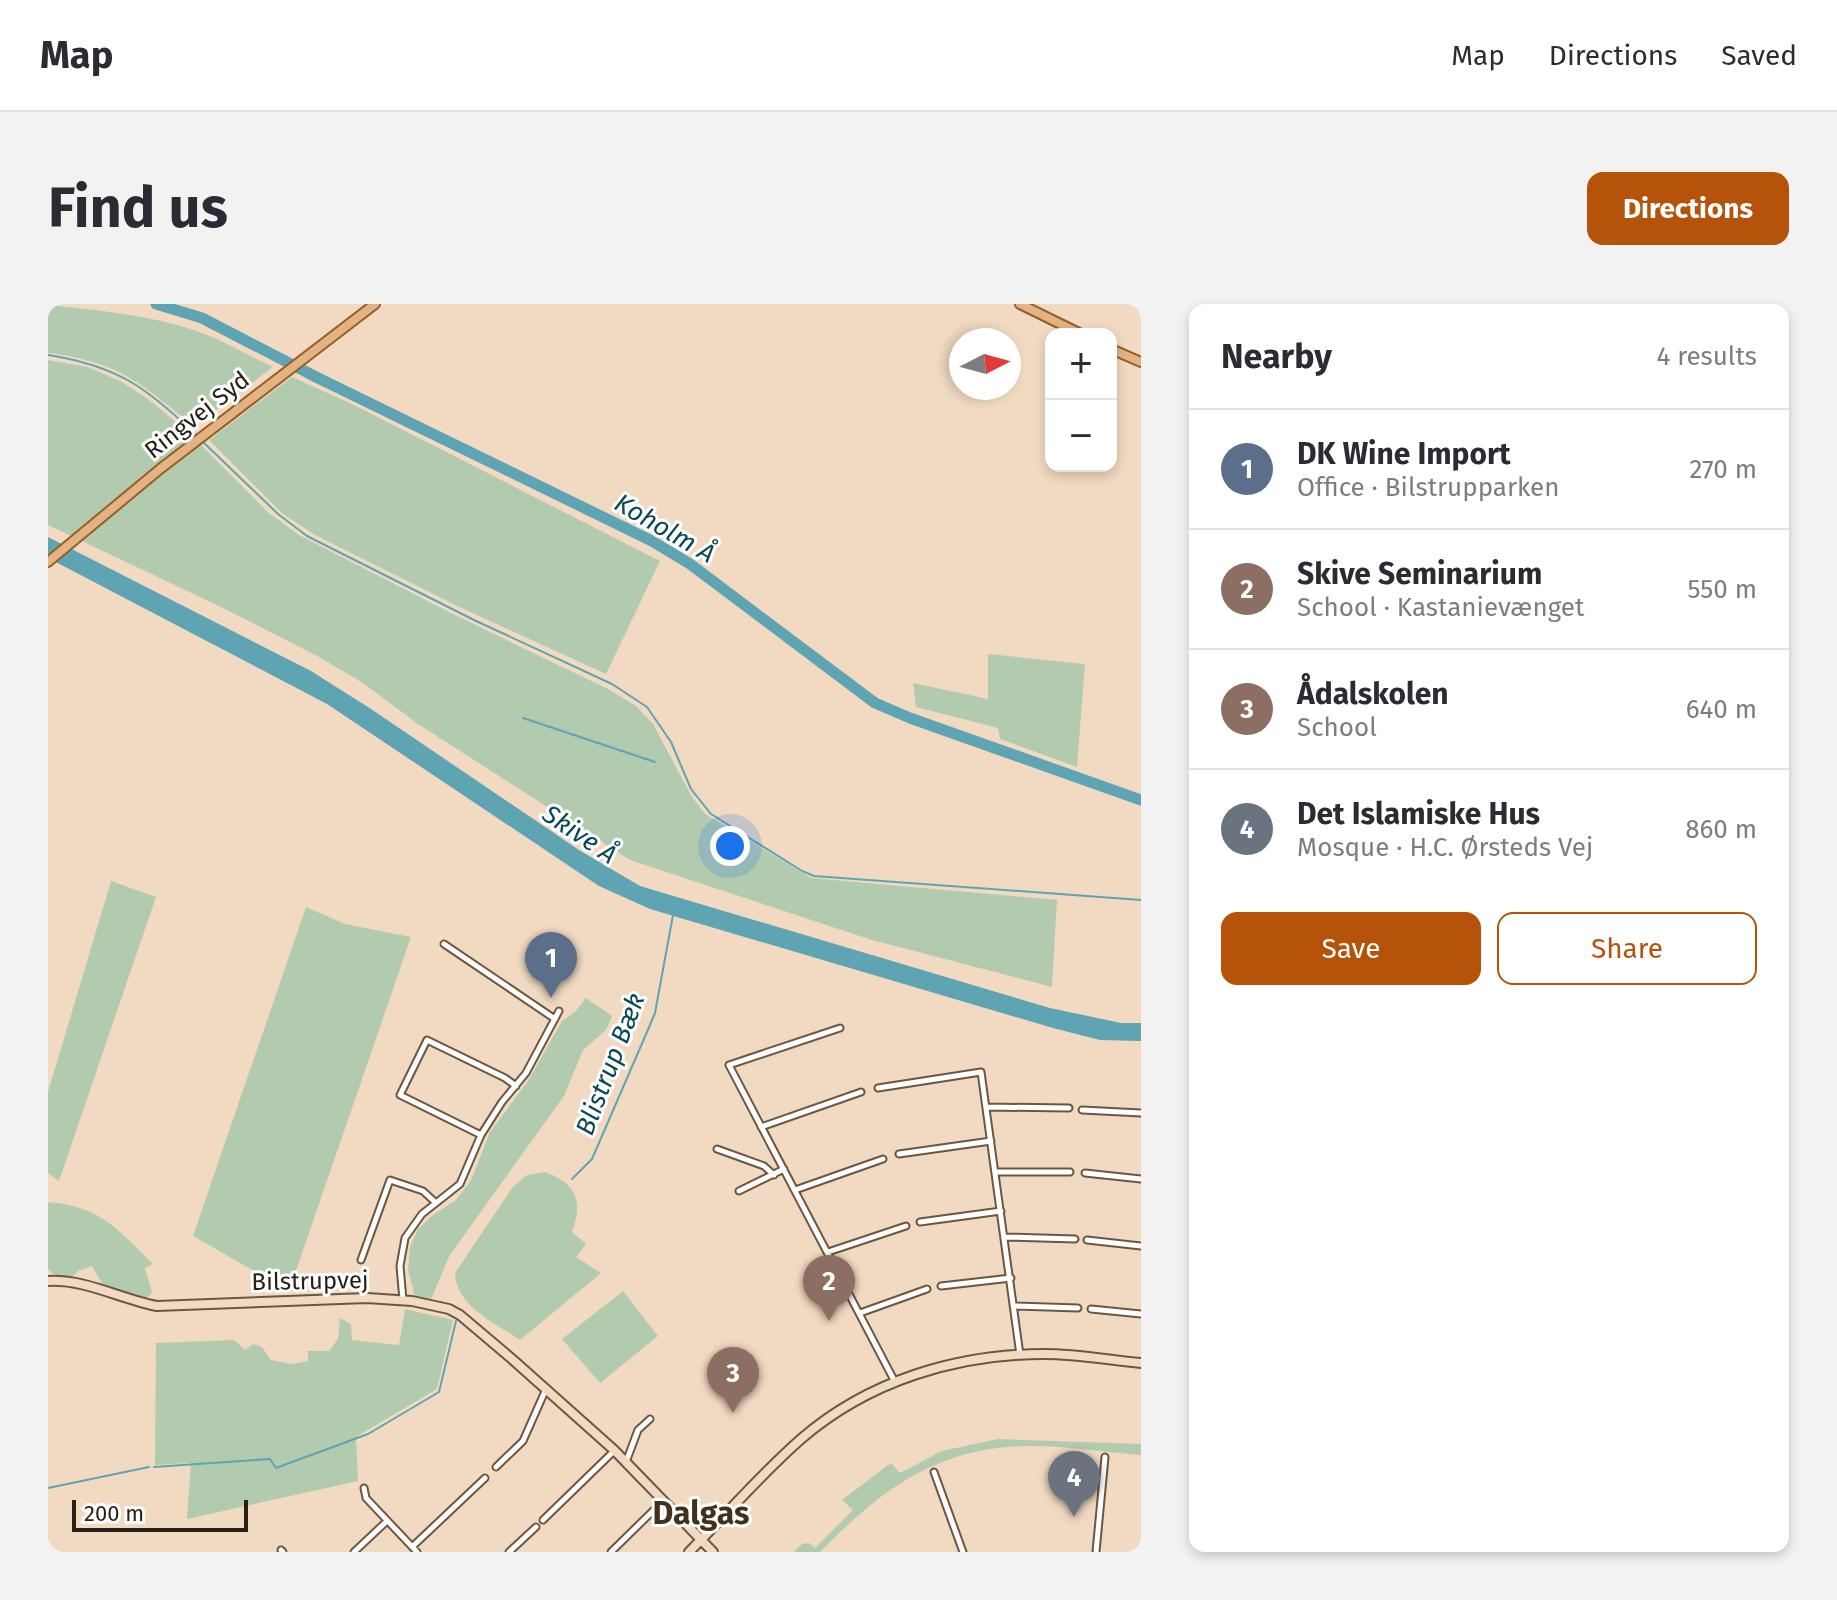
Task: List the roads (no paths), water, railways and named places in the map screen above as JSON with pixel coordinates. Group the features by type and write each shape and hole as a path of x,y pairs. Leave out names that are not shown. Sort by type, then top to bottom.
{"main road":[{"name":"Ringvej Syd","path":"48,562 160,469 375,304"},
{"path":"1020,304 1069,328"},
{"path":"1117,352 1141,362"}],"street":[{"path":"444,944 555,1019"},
{"path":"403,1301 400,1266 405,1238 422,1214 460,1184 481,1135 534,1059 559,1011"},
{"path":"840,1028 729,1065 895,1382"},
{"path":"481,1135 400,1095 427,1040 516,1086"},
{"path":"878,1088 981,1072 1020,1355"},
{"path":"761,1127 861,1092"},
{"path":"986,1107 1069,1108"},
{"path":"1082,1110 1141,1113"},
{"path":"899,1154 991,1141"},
{"path":"717,1149 764,1166 774,1175"},
{"path":"795,1190 883,1159"},
{"path":"739,1191 784,1169"},
{"path":"996,1172 1070,1172"},
{"path":"1085,1173 1141,1179"},
{"path":"361,1260 390,1180 423,1191 436,1203"},
{"path":"920,1222 1001,1211"},
{"path":"828,1252 906,1226"},
{"path":"1005,1237 1075,1239"},
{"path":"1087,1240 1141,1246"},
{"path":"941,1286 1011,1278"},
{"name":"Bilstrupvej","path":"50,1280 100,1288 157,1306 367,1298 438,1305 460,1315 614,1450 713,1552"},
{"path":"860,1313 927,1289"},
{"path":"1015,1306 1078,1308"},
{"path":"1091,1309 1141,1314"},
{"path":"689,1552 802,1439 845,1408 895,1382 957,1362 1020,1355 1047,1354 1141,1363"},
{"path":"496,1467 523,1441 546,1389"},
{"path":"626,1462 638,1430 650,1419"},
{"path":"543,1520 614,1450"},
{"path":"1096,1552 1105,1457"},
{"path":"934,1472 963,1552"},
{"path":"364,1488 366,1498 415,1549 485,1478"},
{"path":"611,1552 664,1500"},
{"path":"354,1552 387,1521"},
{"path":"509,1552 536,1527"}],"water":[{"path":"48,537 311,671 579,850 640,886 1050,1008 1121,1023 1141,1023 1141,1041 1100,1040 1053,1028 650,909 599,886 327,704 48,558"}],"waterway":[{"name":"Koholm Å","path":"156,304 202,318 652,541 690,564 875,703 1141,800"},
{"path":"48,355 94,366 130,382 147,392 198,437"},
{"path":"202,441 278,514 307,536 474,620 612,684 647,707 671,742 691,789 711,814 802,871 814,876 1141,900"},
{"path":"523,718 655,762"},
{"name":"Blistrup Bæk","path":"572,1179 592,1159 655,1013 673,915"},
{"name":"Blistrup Bæk","path":"154,1467 270,1459 276,1468 368,1434 439,1392 456,1321"},
{"name":"Blistrup Bæk","path":"48,1488 149,1467"}],"place":[{"name":"DK Wine Import","path":"551,998"},
{"name":"Skive Seminarium","path":"829,1321"},
{"name":"Ådalskolen","path":"733,1413"},
{"name":"Det Islamiske Hus","path":"1074,1517"}],"district":[{"name":"Dalgas","path":"701,1513"}],"water label":[{"name":"Skive Å","path":"580,834"}]}
